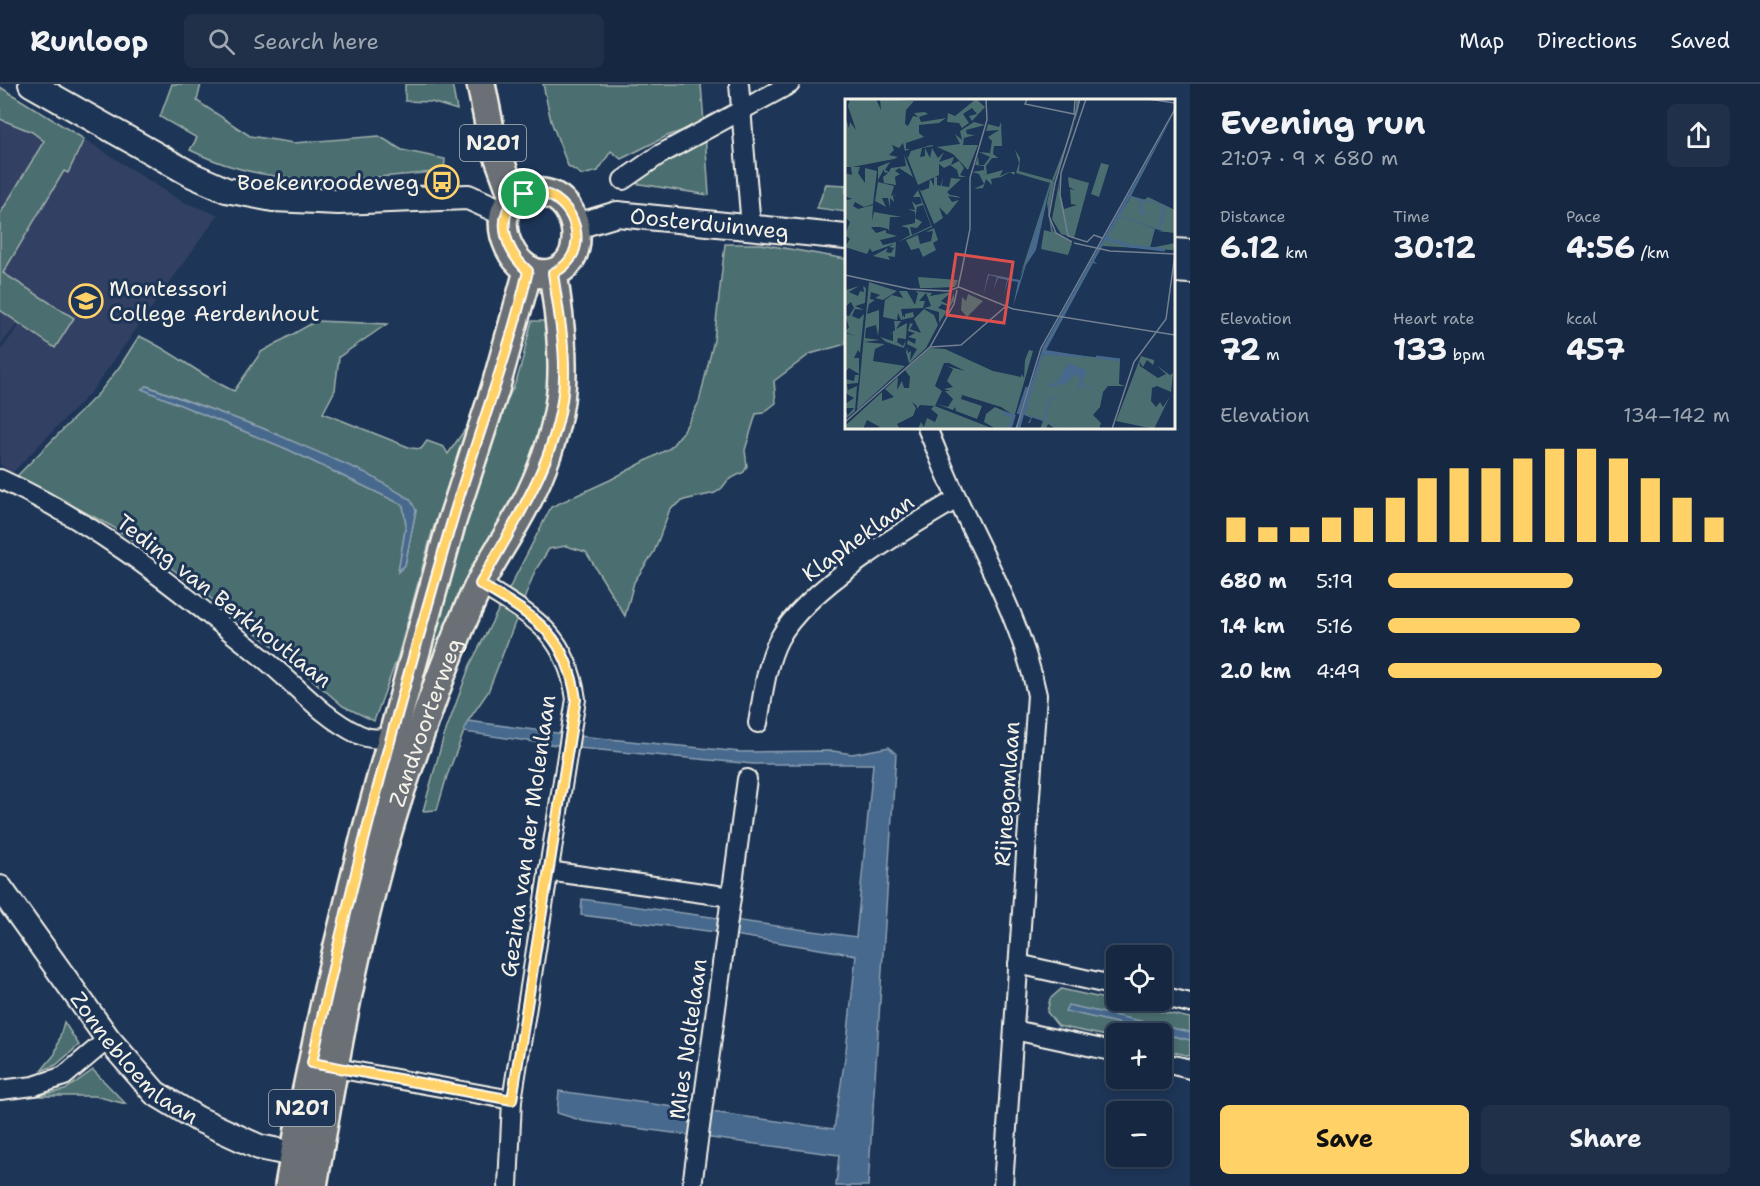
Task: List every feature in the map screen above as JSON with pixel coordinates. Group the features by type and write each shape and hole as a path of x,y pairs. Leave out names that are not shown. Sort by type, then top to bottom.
{"main road":[{"name":"N201","path":"481,84 492,139 510,206 505,236 508,246 541,272"},
{"name":"N201","path":"510,206 536,192 554,196 568,211 574,227"},
{"path":"541,272 564,268 575,251 577,238 574,227"},
{"name":"Zandvoorterweg","path":"289,1186 306,1157 332,1067 374,884 422,732 456,638 485,588 531,494 554,435 564,377 560,315 541,272"},
{"name":"Zandvoorterweg","path":"332,1067 363,844 452,521 495,389 541,272"},
{"name":"Zandvoorterweg","path":"306,1157 314,1186"}],"street":[{"path":"31,84 192,175 226,190 273,199 338,202 468,197 510,206"},
{"path":"739,84 751,226"},
{"path":"623,180 659,155 790,84"},
{"name":"Oosterduinweg","path":"574,227 617,214 845,237"},
{"path":"1175,251 1190,252"},
{"path":"1175,270 1190,271"},
{"name":"Rijnegomlaan","path":"927,429 957,499 1014,616 1030,663 1037,695 1003,1186"},
{"name":"Teding van Berkhoutlaan","path":"0,479 45,500 122,547 266,660 311,701 357,734 374,740 422,732"},
{"name":"Klapheklaan","path":"758,723 765,680 779,639 812,599 902,531 957,499"},
{"name":"Gezina van der Molenlaan","path":"485,588 545,628 564,653 576,699 512,1100 508,1186"},
{"name":"Mies Noltelaan","path":"692,1186 747,779"},
{"path":"548,871 730,906"},
{"name":"Zonnebloemlaan","path":"0,888 108,1039 155,1093 198,1119 259,1147 306,1157"},
{"path":"1018,964 1106,984"},
{"path":"1172,999 1190,1003"},
{"path":"1014,1030 1106,1050"},
{"path":"0,1090 34,1086 64,1077 108,1039"},
{"path":"1172,1065 1190,1069"},
{"path":"332,1067 512,1100"}],"shaded area":[{"path":"0,91 72,131 0,247"},
{"name":"Montessori College Aerdenhout","path":"75,133 181,201 218,215 92,391 12,473 0,464 0,351 28,314 0,289 0,255"},
{"path":"0,292 25,314 0,346"},
{"path":"146,386 262,428 366,473 410,499 416,510 405,565 398,572 406,525 403,505 287,449 142,389"},
{"path":"468,721 579,736 741,752 833,751 852,754 889,747 896,754 868,1186 836,1186 839,1155 583,1121 557,1113 559,1091 834,1129 846,1051 856,955 716,932 581,915 582,899 856,937 873,764 753,764 578,748 464,732"},
{"path":"1068,1005 1149,1023 1117,1023 1065,1011"},
{"path":"1172,1028 1190,1032 1190,1040 1172,1036"}],"green space":[{"path":"172,84 201,84 197,101 250,136 294,143 379,136 402,150 445,159 444,171 346,179 315,179 252,172 221,163 190,150 197,138 160,117"},
{"path":"405,84 452,84 457,110 431,102 405,101"},
{"path":"543,84 701,84 704,123 667,136 621,159 611,151 598,171 582,175 568,166 551,121"},
{"path":"0,87 84,139 68,173 64,171 3,273 74,318 55,348 0,310 0,214 44,141 32,132 0,119"},
{"path":"705,134 709,195 634,183"},
{"path":"826,184 845,185 845,212 817,208"},
{"path":"725,244 761,244 845,259 845,344 810,354 774,381 776,403 763,413 756,414 745,450 747,466 744,472 728,480 715,493 684,500 670,509 654,552 634,582 625,616 586,552 566,546 549,549 535,571 488,692 468,721 437,810 423,811 443,739 470,665 551,507 610,480 670,448 683,432 699,402 714,340"},
{"path":"316,321 387,324 339,357 335,390 323,413 411,448 421,449 427,441 444,447 448,454 470,422 432,532 398,656 374,721 343,706 273,646 153,554 111,526 17,476 99,393 139,336 234,391 261,352","holes":["147,386 262,428 304,447 416,510 405,565 398,571 406,525 403,505 287,449 142,389"]},
{"path":"532,321 550,321 551,343 545,440 433,674 420,668 448,591 459,528 498,410 512,391 516,380"},
{"path":"1061,989 1106,999 1106,1011 1159,1011 1190,1018 1190,1056 1172,1052 1172,1023 1106,1023 1106,1036 1058,1026 1047,1012 1050,999"},
{"path":"64,1022 79,1045 56,1065 41,1071 55,1054"},
{"path":"93,1070 126,1104 95,1096 35,1096 65,1090"}],"place":[{"name":"Boekenroodeweg","path":"442,182"},
{"name":"Montessori College Aerdenhout","path":"86,301"}],"route":[{"path":"546,193 562,202 568,211 577,238 575,251 569,262 564,268 553,273 560,315 564,377 562,395 554,435 531,494 480,584 545,628 564,653 576,699 512,1100 312,1063 366,832 452,521 522,297 528,271 513,256 505,236 504,225 510,203 524,194 546,193"}]}
